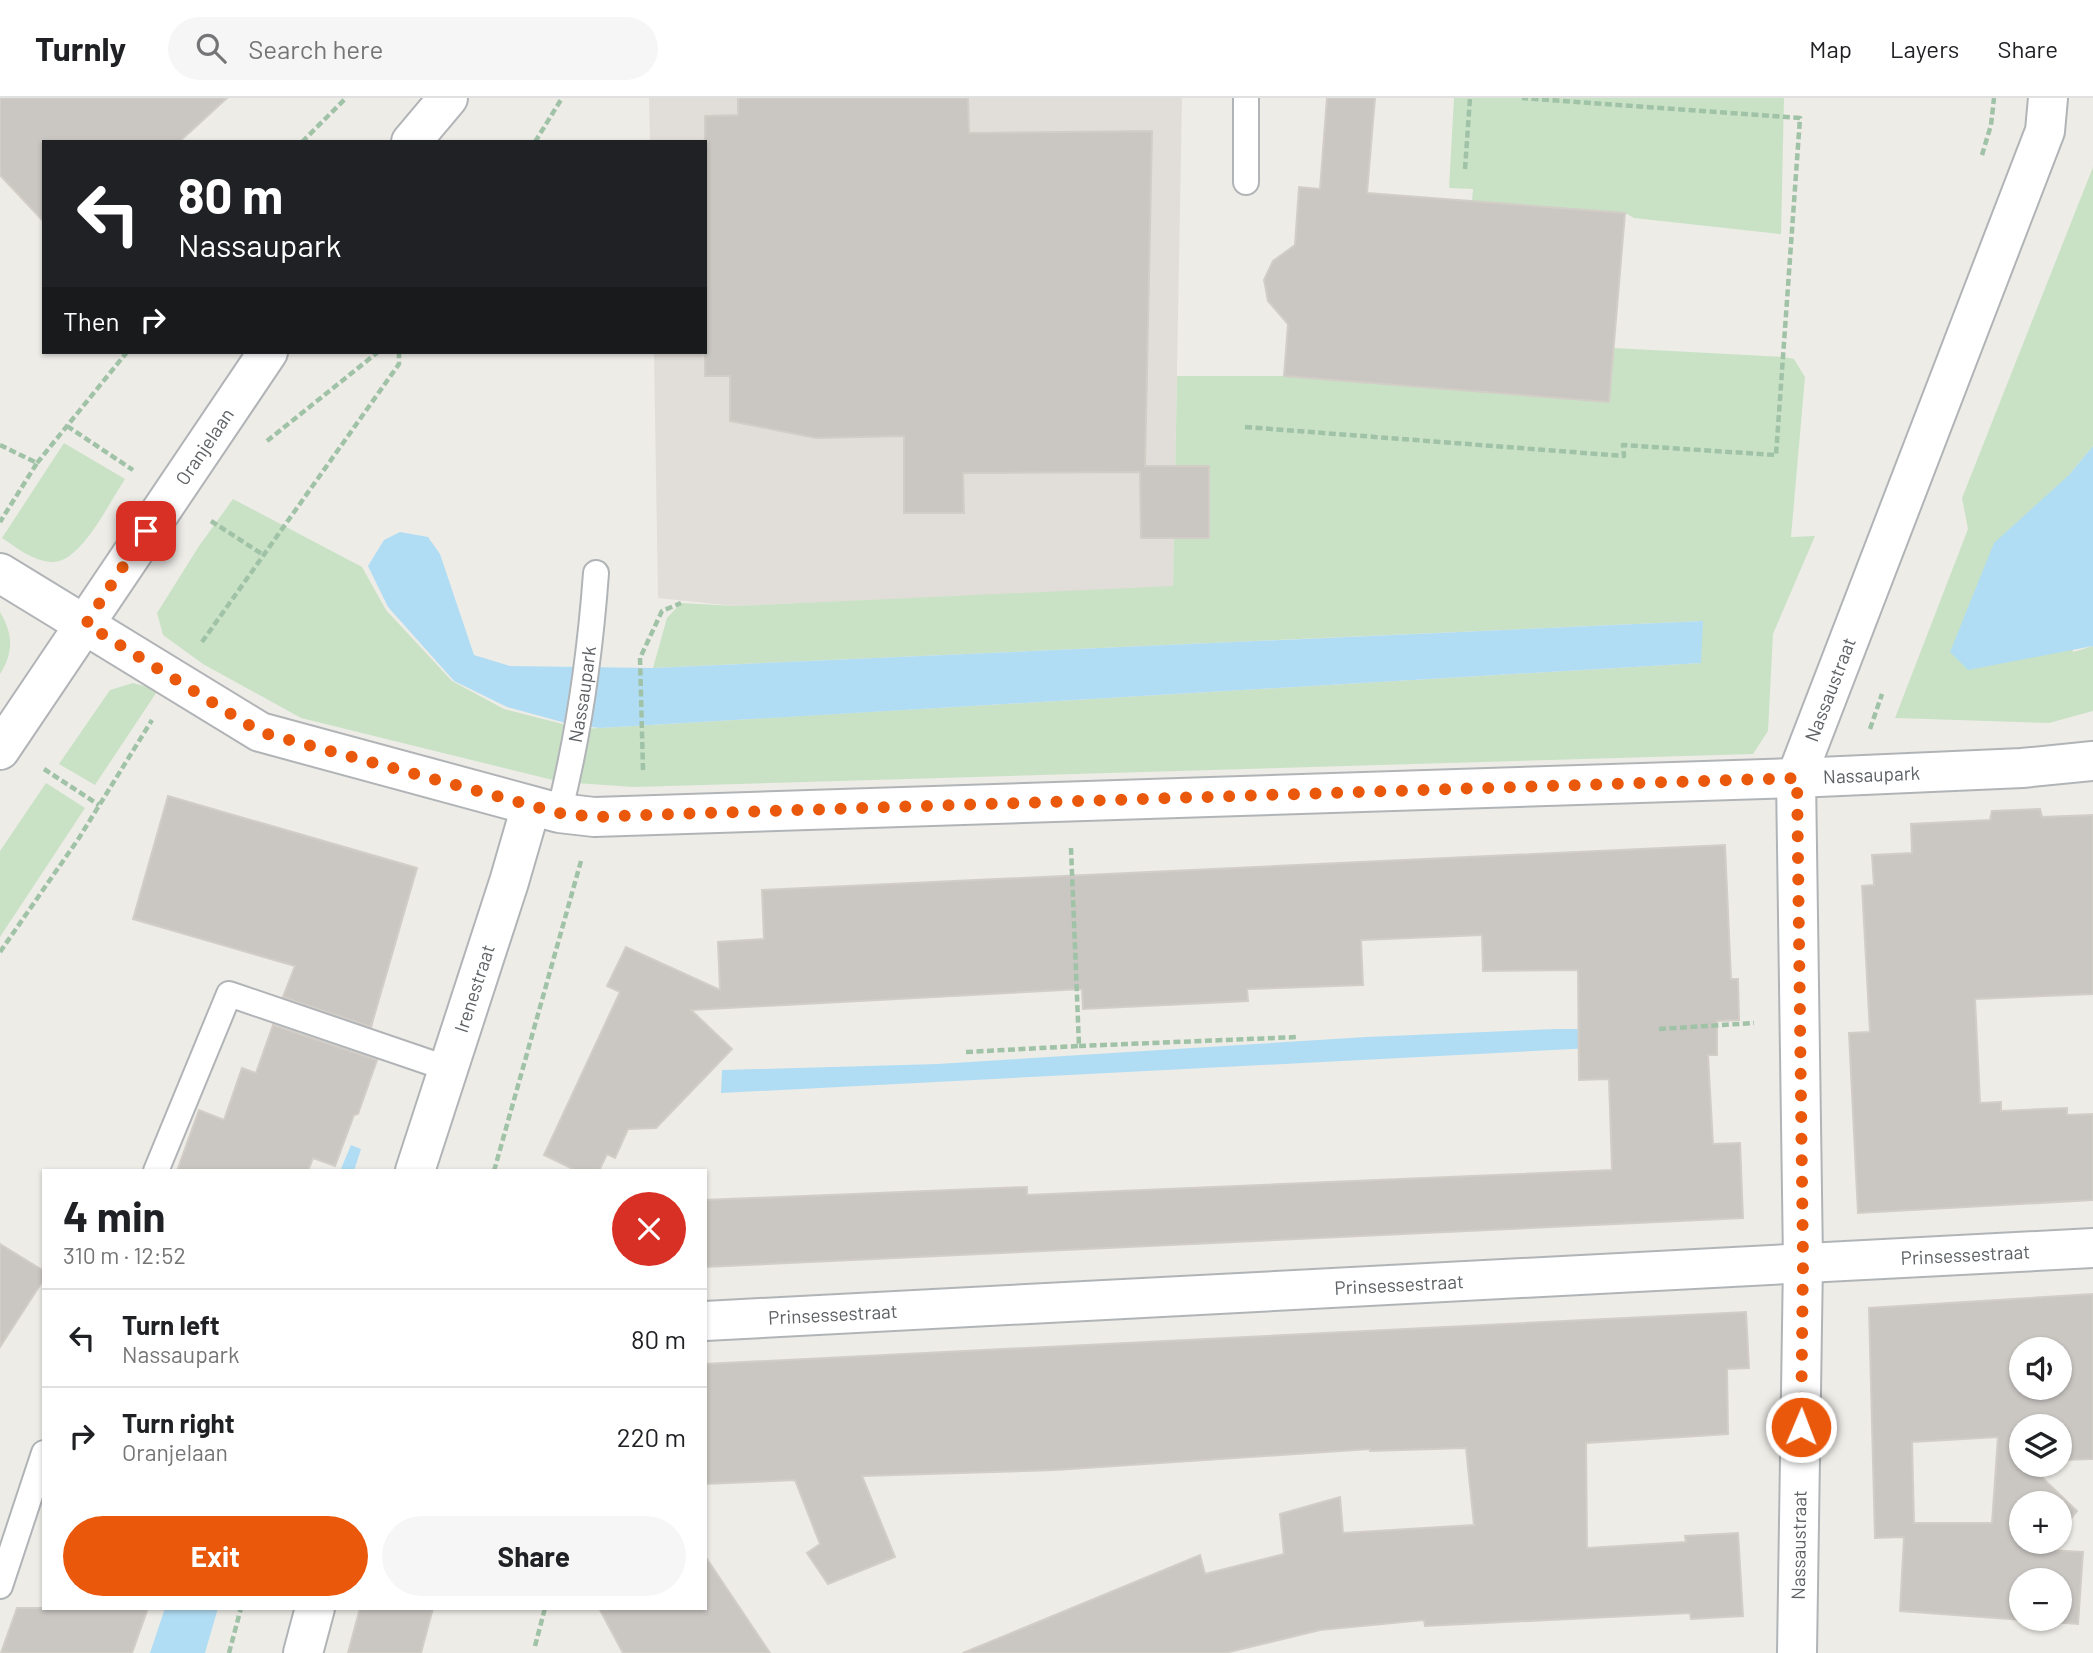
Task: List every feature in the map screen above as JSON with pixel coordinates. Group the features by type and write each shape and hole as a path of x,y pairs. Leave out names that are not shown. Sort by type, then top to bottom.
{"street":[{"path":"413,140 448,98"},
{"name":"Nassaustraat","path":"1797,1653 1803,1261 1797,778 2045,131 2048,98"},
{"name":"Oranjelaan","path":"2,747 267,354"},
{"name":"Nassaupark","path":"0,573 260,732 561,812 1070,802 1797,778 2022,768 2093,761"},
{"name":"Irenestraat","path":"416,1169 449,1069 561,812"},
{"name":"Prinsessestraat","path":"707,1321 1803,1261 2093,1248"},
{"path":"303,1653 314,1610"}],"lane":[{"path":"1246,98 1246,182"},
{"name":"Nassaupark","path":"561,812 574,754 590,657 596,573"},
{"path":"157,1169 229,994 449,1069"},
{"path":"0,1586 42,1459"}],"path":[{"path":"304,140 346,98"},
{"path":"536,140 562,98"},
{"path":"1465,169 1470,98"},
{"path":"1245,427 1624,456 1623,444 1776,454 1800,118 1522,98"},
{"path":"0,522 37,463 125,354"},
{"path":"0,445 37,463"},
{"path":"642,737 640,658 662,611 681,603"},
{"path":"1853,774 1886,685"},
{"path":"2,747 99,805"},
{"path":"1070,802 1079,1046"},
{"path":"495,1169 561,812"},
{"path":"1658,1029 1760,1023"},
{"path":"965,1052 1298,1037"},
{"path":"229,1653 240,1610"},
{"path":"535,1646 544,1610"}],"shaded area":[{"path":"649,98 1182,98 1173,587 735,606 658,598 654,354 707,354 707,140 650,140"}],"green space":[{"path":"1454,98 1784,98 1781,234 1634,218 1625,213 1472,202 1473,189 1449,188"},
{"path":"2093,167 2093,446 2069,475 2073,652 2093,646 2093,711 2049,723 1895,718 1968,529 1962,498"},
{"path":"1614,348 1784,357 1794,359 1805,377 1791,537 1815,536 1773,634 1768,731 1753,754 634,787 561,782 301,718 203,664 163,635 157,613 199,546 233,499 362,567 386,610 452,681 504,709 582,729 1700,663 1702,621 653,668 667,618 681,603 735,606 1173,586 1177,376 1284,376 1609,402"},
{"path":"64,443 125,479 83,543 62,560 51,562 25,553 2,538"},
{"path":"0,612 9,635 10,651 0,674"},
{"path":"133,683 158,690 95,785 59,764 110,690"},
{"path":"46,783 85,808 0,937 0,851"}],"water":[{"path":"2093,446 2093,646 1968,670 1950,652 1994,543 2069,475"},
{"path":"400,532 428,537 440,554 474,655 510,666 653,668 1703,621 1701,663 600,728 573,725 507,707 454,681 388,607 368,566 384,540"},
{"path":"1556,1029 1650,1029 1651,1045 721,1093 722,1070 937,1064 1366,1037"},
{"path":"351,1145 361,1149 355,1169 341,1169"},
{"path":"164,1610 217,1610 205,1653 150,1653"}],"building":[{"path":"0,98 227,98 181,140 42,140 42,220 0,175"},
{"path":"738,98 968,98 969,133 1152,131 1145,466 1209,466 1209,538 1141,538 1140,472 963,473 964,513 904,513 904,436 816,438 730,421 730,376 705,376 705,116 738,115"},
{"path":"1327,98 1375,98 1367,193 1625,213 1609,402 1284,376 1288,324 1268,301 1264,280 1273,261 1295,245 1299,187 1320,189"},
{"path":"168,796 417,868 371,1027 283,997 295,966 133,919"},
{"path":"2040,809 2042,817 2093,815 2093,994 1975,999 1980,1103 2001,1102 2001,1111 2067,1108 2067,1115 2093,1114 2093,1200 1858,1213 1849,1033 1870,1032 1862,886 1874,885 1872,855 1912,853 1911,824 1990,820 1992,811"},
{"path":"1725,845 1731,979 1738,979 1739,1020 1717,1021 1717,1055 1708,1055 1713,1144 1740,1143 1743,1218 707,1267 707,1200 1027,1187 1027,1195 1612,1170 1609,1079 1579,1080 1578,970 1483,971 1482,935 1361,940 1363,985 1247,989 1248,1001 1083,1009 1082,989 691,1010 732,1049 656,1128 628,1129 615,1158 607,1154 600,1169 573,1169 544,1155 620,992 607,986 626,947 720,990 718,942 764,939 762,890"},
{"path":"273,1025 377,1060 358,1114 354,1115 335,1166 313,1158 309,1169 178,1169 199,1110 224,1120 242,1068 256,1073"},
{"path":"0,1244 42,1270 42,1282 0,1347"},
{"path":"2093,1294 2093,1459 2072,1460 2072,1414 2009,1414 2009,1477 2042,1477 2056,1491 2009,1491 2009,1554 2083,1552 2078,1624 2072,1624 2072,1568 2009,1568 2009,1619 1900,1611 1904,1537 1875,1538 1869,1308","holes":["1998,1437 1992,1523 1914,1523 1912,1442"]},
{"path":"1746,1312 1749,1368 1727,1369 1728,1434 1586,1443 1587,1548 1686,1542 1685,1536 1738,1533 1743,1616 1691,1619 1690,1613 1425,1626 1424,1620 1320,1630 1225,1653 963,1653 1200,1555 1205,1574 1284,1554 1280,1514 1340,1497 1343,1533 1474,1525 1466,1448 1370,1449 1055,1470 862,1476 895,1557 828,1584 807,1553 820,1544 795,1480 707,1484 707,1364"},
{"path":"707,1559 770,1653 623,1653 600,1610 707,1610"},
{"path":"17,1608 147,1610 132,1653 1,1653"},
{"path":"359,1610 432,1610 421,1653 348,1653"}],"route":[{"path":"146,531 86,624 260,732 559,813 594,817 1797,778 1803,1261 1801,1427"}]}
